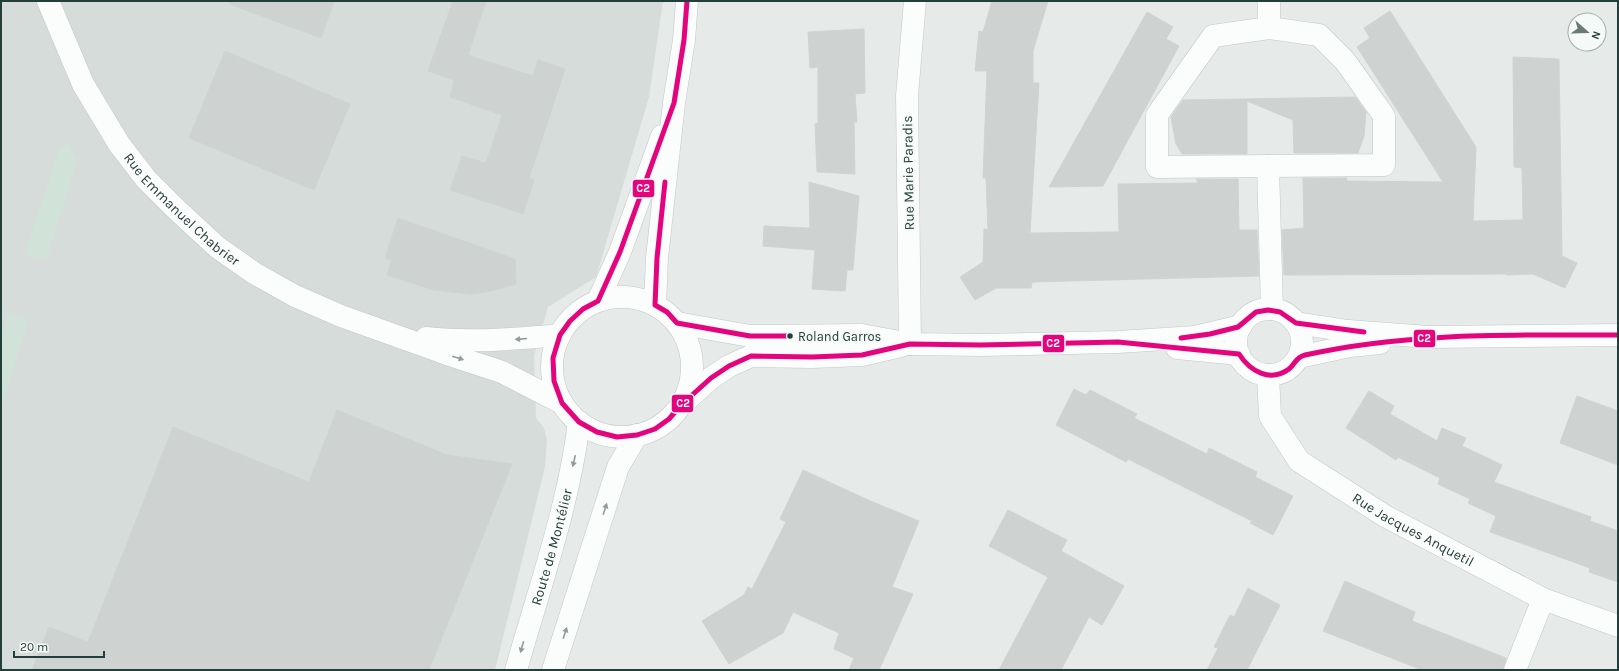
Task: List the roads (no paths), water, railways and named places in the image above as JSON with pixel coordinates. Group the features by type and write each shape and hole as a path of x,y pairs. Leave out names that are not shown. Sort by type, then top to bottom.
{"street":[{"name":"Rue Emmanuel Chabrier","path":"48,1 83,84 119,144 146,180 176,210 217,247 254,273 295,296 341,316 502,372 562,403"},
{"path":"655,305 657,258 674,103 684,40 687,1"},
{"name":"Rue Marie Paradis","path":"910,344 907,96 914,1"},
{"path":"1269,1 1269,28"},
{"path":"1269,28 1319,35 1345,61 1384,116 1384,165 1268,166 1157,166 1157,115 1213,36 1269,28"},
{"path":"598,301 620,252 674,103"},
{"path":"1268,166 1272,309"},
{"path":"681,405 690,385 693,363 688,342 677,323 667,312 655,305 637,298 617,296 598,301 583,309 570,321 560,335 553,358 554,381 562,403 579,422 597,432 617,437 638,435 655,429 669,419 681,405 711,378 729,366 751,356 812,357 862,355 910,344"},
{"path":"1272,309 1281,311 1290,316 1296,323 1303,340 1302,349 1299,357 1289,369 1275,375 1268,376 1250,369 1243,362 1239,354 1236,340 1241,326 1254,313 1272,309"},
{"path":"677,323 750,336 862,335 910,344 980,345 1118,342 1195,337 1241,326"},
{"path":"1296,323 1348,330 1429,337 1618,335"},
{"name":"Rue Emmanuel Chabrier","path":"395,335 452,341 506,340 560,335"},
{"path":"1299,357 1350,346 1429,337"},
{"path":"1118,342 1239,354"},
{"name":"Rue Jacques Anquetil","path":"1268,376 1270,416 1300,461 1385,516 1542,599 1618,626"},
{"name":"Route de Montélier","path":"516,670 565,500 575,455 579,422"},
{"path":"553,670 618,467 638,435"},
{"path":"1515,670 1542,599"}],"place":[{"name":"Roland Garros","path":"790,336"}]}
